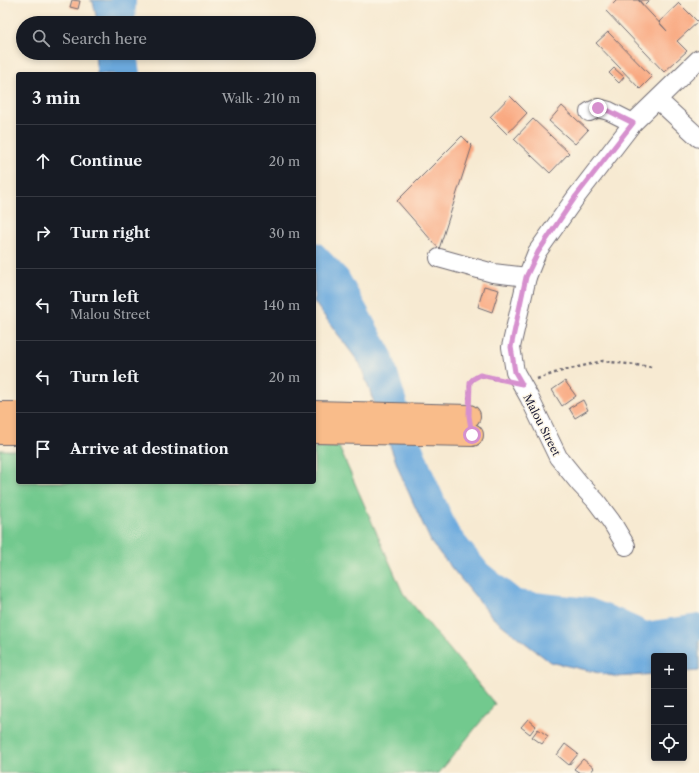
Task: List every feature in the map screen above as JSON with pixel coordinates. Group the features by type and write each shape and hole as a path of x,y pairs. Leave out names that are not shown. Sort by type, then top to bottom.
{"highway":[{"path":"316,412 471,425"},
{"path":"0,413 16,413"},
{"path":"316,432 471,425"},
{"path":"0,433 16,433"}],"street":[{"name":"Malou Street","path":"626,546 611,521 596,501 558,457 529,397 515,372 511,347 526,277 538,252 576,196 633,123 699,60"},
{"path":"658,100 699,138"},
{"path":"589,112 598,108 609,111 633,123"},
{"path":"439,258 493,273 526,277"}],"path":[{"path":"471,425 470,382 480,375 522,384 558,372 603,361 652,367"}],"green space":[{"path":"316,447 339,447 403,593 495,704 439,773 0,773 0,450 16,450 16,484 316,484"}],"water":[{"path":"90,0 136,0 122,16 96,16 93,2"},
{"path":"96,60 112,60 122,72 97,72"},
{"path":"316,257 337,279 380,357 399,420 420,474 447,535 478,573 515,603 588,611 645,635 699,627 699,671 687,672 687,653 651,653 651,674 617,677 550,662 493,618 432,544 402,478 360,364 316,305"}],"building":[{"path":"72,0 80,1 78,9 70,7"},
{"path":"617,0 638,0 667,31 659,22 679,3 698,22 677,41 687,51 664,72 606,11"},
{"path":"639,0 650,0 644,6"},
{"path":"608,32 652,77 640,89 596,43"},
{"path":"614,68 624,77 619,83 609,73"},
{"path":"510,96 527,113 507,134 490,117"},
{"path":"562,106 588,130 575,144 549,121"},
{"path":"533,119 569,153 550,173 514,139"},
{"path":"462,136 472,146 439,249 397,201"},
{"path":"484,286 499,290 492,312 478,307"},
{"path":"565,381 576,396 562,406 552,390"},
{"path":"583,400 588,410 575,418 569,408"},
{"path":"528,719 536,726 530,734 521,727"},
{"path":"538,729 548,736 542,744 532,737"},
{"path":"565,744 578,754 569,765 557,755"},
{"path":"583,759 594,768 590,773 580,773 574,769"}],"waterway":[{"path":"122,16 123,0"},
{"path":"125,60 127,72"},
{"path":"316,257 337,279 380,357 399,420 420,474 447,535 478,573 515,603 588,611 645,635 699,627"}],"route":[{"path":"472,435 469,416 470,382 480,375 522,384 515,372 511,347 526,277 538,252 576,196 633,123 609,111 598,108"}]}
